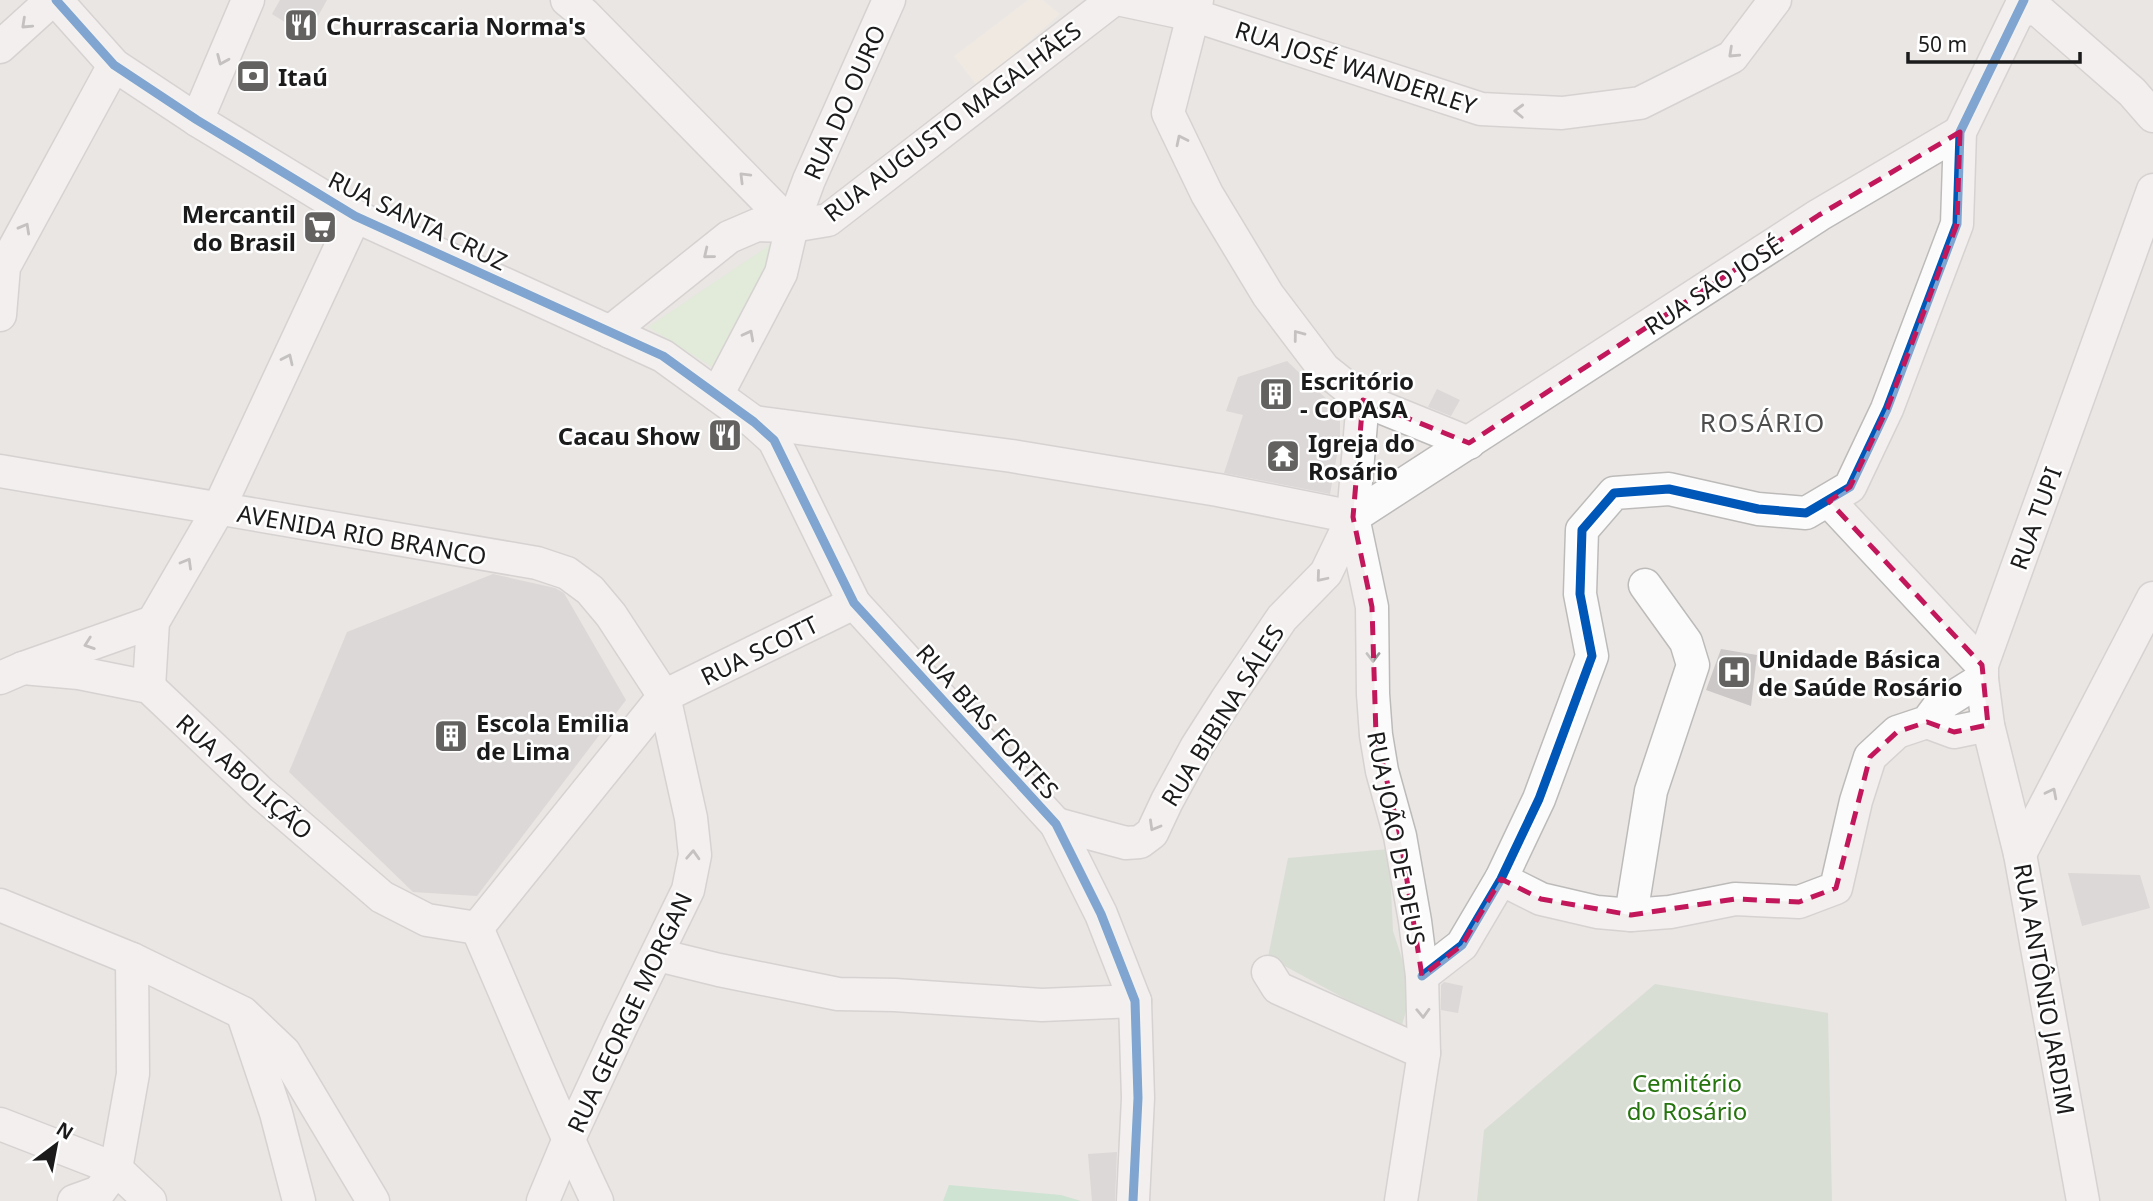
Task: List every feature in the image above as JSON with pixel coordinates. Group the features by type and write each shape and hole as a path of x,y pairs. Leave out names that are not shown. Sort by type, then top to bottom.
{"street":[{"path":"0,47 54,0"},
{"name":"RUA SANTA CRUZ","path":"54,0 114,65 197,120 355,216 663,356 717,396"},
{"path":"197,120 248,0"},
{"path":"567,0 584,14 792,226"},
{"name":"RUA DO OURO","path":"717,396 781,273 792,226 808,180 889,0"},
{"name":"RUA AUGUSTO MAGALHÃES","path":"610,332 729,237 757,225 792,226 828,220 1113,0"},
{"path":"1122,0 1195,7 1168,114 1207,194 1268,295 1324,369 1363,400 1469,443"},
{"name":"RUA JOSÉ WANDERLEY","path":"1195,7 1481,109 1562,113 1640,103 1732,57 1775,0"},
{"path":"2031,3 2153,102"},
{"path":"2031,3 2132,92 2153,116"},
{"path":"1422,976 1462,945 1501,880 1539,799 1592,656 1580,594 1582,530 1614,493 1669,489 1758,509 1805,513 1850,487 1887,409 1957,224 1960,132 2031,3"},
{"path":"0,315 4,267 114,65"},
{"name":"RUA SÃO JOSÉ","path":"1353,517 1819,215 1960,132"},
{"name":"RUA TUPI","path":"2020,854 1988,725 1982,672 2153,190"},
{"path":"11,673 79,673 149,687 153,622 218,510 355,216"},
{"name":"RUA BIAS FORTES","path":"717,396 774,440 855,603 1056,824 1101,914 1135,1001 1138,1098 1133,1201"},
{"path":"754,422 1012,456 1218,490 1353,517 1363,400"},
{"name":"AVENIDA RIO BRANCO","path":"0,471 537,564 567,573 590,590 611,615 664,696"},
{"path":"1501,880 1541,899 1597,912 1631,915 1670,912 1735,899 1799,902 1836,888 1856,800 1870,757 1896,732 1927,722 1939,706 1982,672 1829,501"},
{"name":"RUA BIBINA SÁLES","path":"1056,824 1126,843 1140,842 1152,833 1197,746 1282,618 1326,573 1353,517"},
{"name":"RUA JOÃO DE DEUS","path":"1353,517 1373,607 1376,735 1382,771 1400,836 1422,976 1424,1053 1401,1201"},
{"path":"1631,915 1651,791 1693,665 1686,642 1645,585"},
{"name":"RUA ANTÔNIO JARDIM","path":"2083,1201 2020,854 2153,598"},
{"name":"RUA SCOTT","path":"664,696 855,603"},
{"path":"11,673 153,622"},
{"name":"RUA ABOLIÇÃO","path":"149,687 261,793 382,897 427,920 477,928"},
{"path":"597,1201 568,1141 477,928 664,696"},
{"name":"RUA GEORGE MORGAN","path":"543,1201 620,1029 688,890 695,855 691,818 664,696"},
{"path":"1927,722 1954,732 1988,725"},
{"path":"0,905 132,959 243,1013 284,1052 373,1201"},
{"path":"658,955 838,994 895,995 1042,1006 1135,1001"},
{"path":"74,1201 99,1192 117,1169 133,1074 132,959"},
{"path":"1268,972 1278,988 1424,1053"},
{"path":"243,1013 276,1113 299,1201"},
{"path":"0,1124 117,1169 150,1201"}],"highlighted area":[{"path":"1960,132 1957,224 1887,409 1850,487 1829,501 1982,665 1988,725 1954,732 1927,722 1897,732 1870,757 1836,888 1799,902 1735,899 1631,915 1541,899 1501,879 1462,945 1422,976 1400,836 1376,735 1372,607 1353,517 1363,400 1469,443 1819,215"}],"shaded area":[{"path":"1028,0 1043,0 1060,14 978,87 954,56"}],"green space":[{"path":"771,244 775,257 720,372 648,327"},
{"path":"1389,849 1393,931 1412,989 1401,1029 1268,957 1288,858"},
{"name":"Cemitério do Rosário","path":"1655,984 1828,1013 1832,1201 1477,1201 1484,1130"},
{"path":"949,1185 1061,1195 1081,1201 943,1201"}],"building":[{"name":"Churrascaria Norma's","path":"280,0 327,0 307,36 272,14"},
{"path":"1287,361 1340,412 1340,438 1330,494 1224,473 1243,415 1226,411 1238,377"},
{"path":"1437,389 1460,400 1451,416 1428,407"},
{"name":"Escola Emilia de Lima","path":"493,574 555,588 564,593 626,700 477,896 413,892 289,772 347,632"},
{"name":"Unidade Básica de Saúde Rosário","path":"1721,649 1757,655 1751,706 1706,690"},
{"path":"2068,873 2140,875 2150,908 2082,926"},
{"path":"1444,982 1463,986 1458,1013 1441,1010 1441,985"},
{"path":"1117,1152 1115,1201 1092,1201 1088,1154"}],"cycle path":[{"path":"56,0 114,65 197,120 355,216 663,356 754,422 774,440 854,603 1056,824 1101,914 1135,1001 1138,1098 1133,1201"},
{"path":"1422,976 1462,945 1501,879 1539,799 1592,656 1580,594 1582,530 1614,493 1669,489 1758,509 1806,513 1850,487 1887,409 1957,224 1960,132 2024,0"}],"place":[{"name":"Churrascaria Norma's","path":"301,25"},
{"name":"Itaú","path":"253,76"},
{"name":"Mercantil do Brasil","path":"320,227"},
{"name":"Escritório - COPASA","path":"1276,394"},
{"name":"Cacau Show","path":"725,435"},
{"name":"Igreja do Rosário","path":"1283,456"},
{"name":"Unidade Básica de Saúde Rosário","path":"1734,672"},
{"name":"Escola Emilia de Lima","path":"451,736"}],"district":[{"name":"ROSÁRIO","path":"1763,422"}]}
